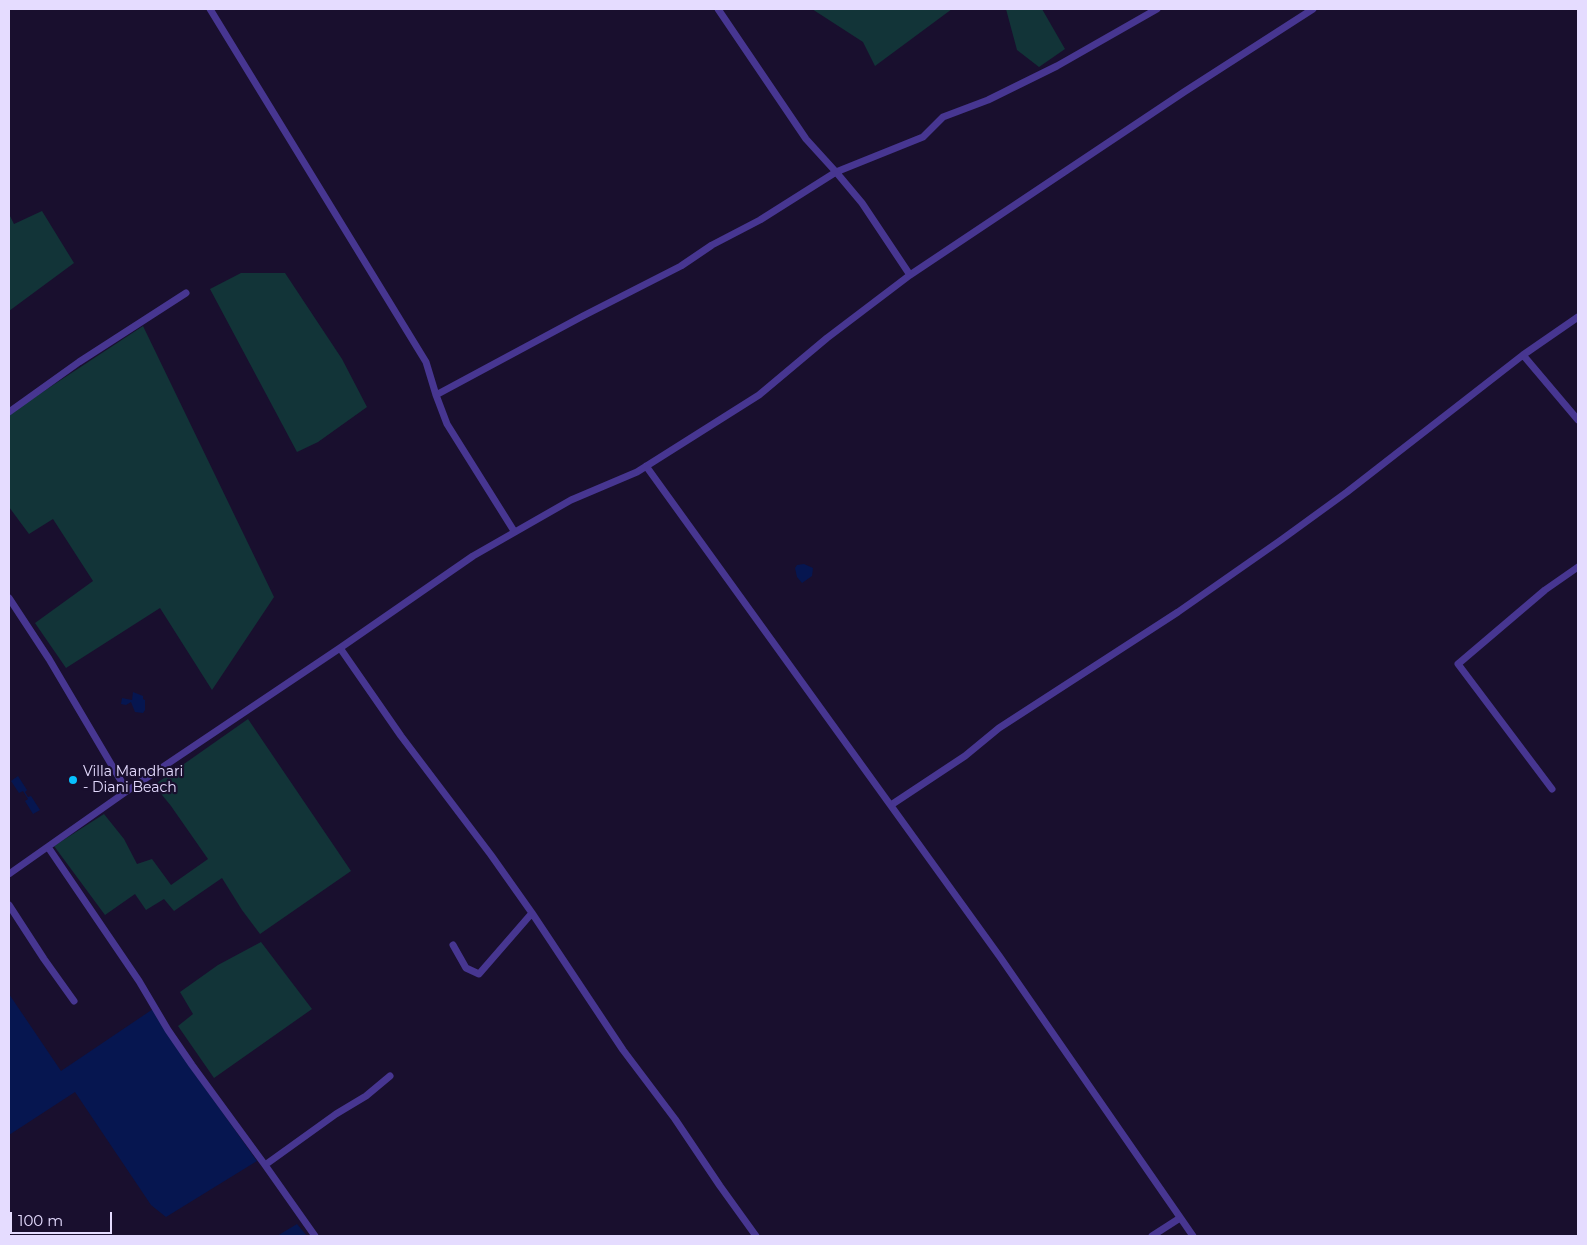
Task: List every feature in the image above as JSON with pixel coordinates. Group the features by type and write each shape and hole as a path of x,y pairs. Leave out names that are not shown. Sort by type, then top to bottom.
{"street":[{"path":"210,9 426,362 447,424 514,531"},
{"path":"718,9 806,139 862,203 910,275"},
{"path":"436,395 681,266 712,245 760,220 836,172 923,137 943,117 988,100 1057,66 1156,9"},
{"path":"9,874 127,791 473,556 571,500 637,472 759,395 827,338 910,275 1184,92 1313,9"},
{"path":"9,412 79,362 186,293"},
{"path":"891,805 965,756 998,728 1178,612 1281,540 1347,492 1523,355 1578,317"},
{"path":"1523,355 1578,420"},
{"path":"646,466 1000,957 1193,1236"},
{"path":"1552,789 1458,664 1545,590 1578,567"},
{"path":"9,598 54,668 127,791"},
{"path":"340,648 401,736 491,855 623,1050 675,1119 756,1236"},
{"path":"48,848 134,973 192,1066 315,1236"},
{"path":"9,905 74,1001"},
{"path":"453,945 466,968 479,974 532,913"},
{"path":"265,1165 336,1114 366,1096 390,1076"},
{"path":"1152,1236 1180,1218"}],"green space":[{"path":"812,9 952,9 875,66 863,42"},
{"path":"1006,9 1042,9 1065,49 1039,67 1017,50"},
{"path":"42,211 74,263 9,311 9,214 14,224"},
{"path":"241,273 285,273 342,359 367,407 318,442 297,452 210,289"},
{"path":"143,326 274,597 212,690 160,608 66,668 35,623 93,581 53,519 29,534 9,507 9,414"},
{"path":"248,719 351,871 260,934 222,878 174,911 164,899 146,910 135,894 105,915 54,846 104,814 124,839 137,864 152,859 171,885 208,859 154,785"},
{"path":"261,942 312,1009 214,1078 178,1026 193,1014 180,992 218,965"}],"shaded area":[{"path":"804,564 813,568 812,576 802,583 797,577 795,568 797,565"},
{"path":"133,692 143,696 145,700 145,710 143,713 135,712 131,702 126,705 121,704 122,698 132,700"},
{"path":"18,776 27,790 25,792 28,797 31,796 40,810 33,814 25,801 28,799 23,791 19,793 11,781"},
{"path":"9,994 61,1071 153,1009 188,1064 257,1161 166,1217 151,1205 75,1092 9,1135"},
{"path":"297,1224 307,1236 277,1236"}],"place":[{"name":"Villa Mandhari - Diani Beach","path":"73,780"}]}
